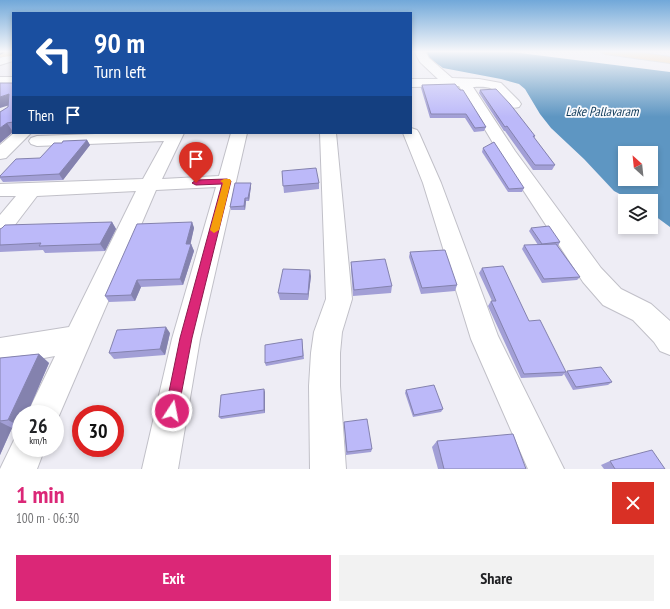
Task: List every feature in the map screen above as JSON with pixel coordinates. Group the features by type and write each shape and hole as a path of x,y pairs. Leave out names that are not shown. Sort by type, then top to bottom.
{"street":[{"path":"442,73 457,83 508,153 592,275 612,297 642,312 664,333 670,342"},
{"path":"0,82 12,81"},
{"path":"412,83 484,84 498,87 514,104"},
{"path":"0,154 30,137 176,134 149,185 76,339 47,405"},
{"path":"160,469 186,338 238,134"},
{"path":"328,134 339,299 337,311 328,334 325,358 328,469"},
{"path":"411,134 432,183 486,339 546,469"},
{"path":"0,190 31,190 227,181"},
{"path":"0,229 31,190"},
{"path":"0,352 76,339"},
{"path":"18,469 24,457"}],"water":[{"name":"Lake Pallavaram","path":"469,73 670,73 670,227 658,218 658,194 620,194 614,191 584,159 551,128 540,114 525,89 519,84"}],"building":[{"path":"0,83 12,83 12,122 7,123 0,128 0,112 8,107 9,94 0,97"},
{"path":"455,84 460,90 463,90 486,127 475,128 466,114 431,114 422,85"},
{"path":"496,89 535,136 533,136 555,165 535,165 507,126 505,127 480,90"},
{"path":"87,140 59,174 0,177 16,159 40,158 54,143"},
{"path":"494,142 524,188 509,189 483,148"},
{"path":"316,168 319,183 283,186 282,171"},
{"path":"235,183 251,183 248,198 245,198 244,206 230,207"},
{"path":"112,222 100,244 39,246 41,243 0,245 0,229 5,225"},
{"path":"192,222 186,244 191,244 180,279 137,280 131,295 105,296 137,224"},
{"path":"549,226 560,242 542,244 531,228"},
{"path":"556,244 580,277 544,279 524,245"},
{"path":"445,250 457,285 422,288 410,252"},
{"path":"385,259 392,286 354,290 351,262"},
{"path":"503,266 529,321 540,320 566,372 524,374 491,301 496,301 482,268"},
{"path":"283,269 310,270 308,294 278,293"},
{"path":"166,327 160,349 109,353 117,330"},
{"path":"302,339 303,356 265,363 265,345"},
{"path":"39,354 15,405 12,405 12,411 8,420 0,421 0,358"},
{"path":"601,367 612,382 576,387 567,371"},
{"path":"434,385 443,409 414,415 406,390"},
{"path":"264,389 264,410 219,417 221,395"},
{"path":"367,419 372,449 347,452 344,422"},
{"path":"513,434 526,469 444,469 437,441"},
{"path":"652,450 665,469 615,469 610,461"}],"slow traffic":[{"path":"214,230 227,181 224,181"}],"route":[{"path":"172,411 186,338 227,181 196,183"}]}
